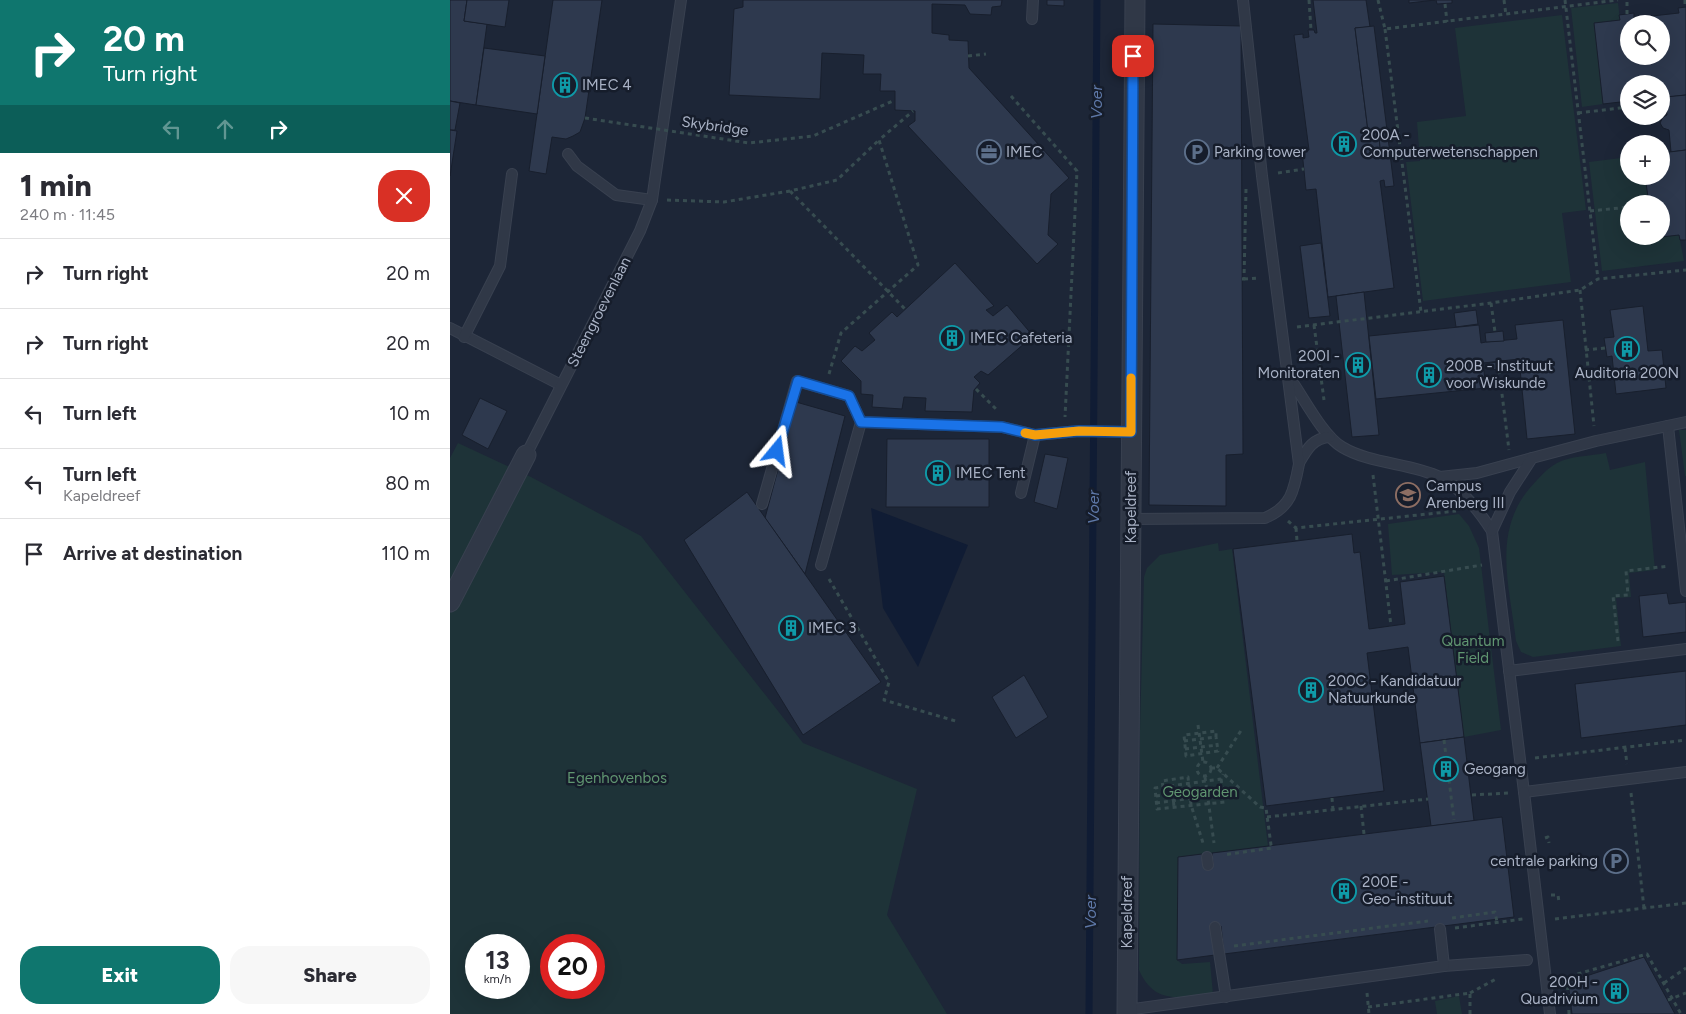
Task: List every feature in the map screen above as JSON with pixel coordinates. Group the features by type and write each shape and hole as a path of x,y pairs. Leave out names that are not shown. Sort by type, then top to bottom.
{"street":[{"name":"Kapeldreef","path":"1127,1012 1135,0"},
{"name":"Steengroevenlaan","path":"450,602 526,455"}],"lane":[{"name":"Steengroevenlaan","path":"526,455 640,231 652,200 681,0"},
{"path":"1032,19 1033,0"},
{"path":"1243,0 1262,176 1299,464"},
{"path":"568,154 577,166 616,195 652,200"},
{"path":"464,337 500,266 512,174"},
{"path":"450,328 464,337 561,385"},
{"path":"1289,377 1330,437 1340,446 1371,458 1440,477 1477,473 1596,441 1686,422"},
{"path":"762,504 798,381 849,396 861,422 821,566"},
{"path":"861,422 1002,427 1035,435 1079,431 1131,432"},
{"path":"1668,426 1686,591"},
{"path":"1021,493 1035,435"},
{"path":"1131,520 1265,518 1278,512 1287,502 1294,488 1299,464 1308,447 1320,438 1330,437"},
{"path":"1492,532 1510,492 1532,458"},
{"path":"1440,477 1477,509 1492,532 1550,1014"},
{"path":"1509,671 1686,649"},
{"path":"1524,792 1686,772"},
{"path":"1438,924 1444,966"},
{"path":"1215,926 1226,997"},
{"path":"1127,1012 1444,966 1527,960"}],"path":[{"path":"1309,0 1312,30"},
{"path":"1378,0 1385,29 1421,312"},
{"path":"1504,0 1506,15"},
{"path":"1565,0 1598,279"},
{"path":"1385,29 1618,0"},
{"path":"1626,14 1627,0"},
{"path":"1685,0 1685,7"},
{"path":"1445,4 1447,22"},
{"path":"968,56 986,54"},
{"path":"1011,96 1077,171 1064,432"},
{"name":"Skybridge","path":"585,118 749,143 813,136 895,100"},
{"path":"1578,113 1620,108"},
{"path":"652,200 724,202 790,191 837,180 913,111"},
{"path":"832,391 829,375 840,333 890,292 918,265 879,140"},
{"path":"1262,176 1304,169"},
{"path":"1242,279 1244,279 1246,179"},
{"path":"790,191 905,309"},
{"path":"1590,211 1620,207"},
{"path":"1283,329 1580,290 1598,279 1686,270"},
{"path":"1580,290 1596,441"},
{"path":"1491,303 1495,332"},
{"path":"1314,325 1324,401"},
{"path":"1585,350 1605,348"},
{"path":"1499,370 1511,465"},
{"path":"1371,458 1391,626"},
{"path":"1296,528 1477,509"},
{"path":"1278,512 1296,528 1297,541"},
{"path":"1386,581 1496,563"},
{"path":"1620,657 1613,596 1628,594 1626,571 1683,565"},
{"path":"821,566 889,682 884,700 959,722"},
{"path":"1198,725 1203,762"},
{"path":"1217,768 1242,728"},
{"path":"1216,730 1218,751 1186,756 1184,735 1199,733 1216,730"},
{"path":"1184,741 1216,737"},
{"path":"1444,740 1454,820"},
{"path":"1520,760 1686,740"},
{"path":"1185,749 1218,744"},
{"path":"1625,748 1644,908"},
{"path":"1205,779 1196,770 1198,764 1203,762 1209,763 1212,768"},
{"path":"1205,779 1211,858 1272,848 1266,808 1260,807 1217,768 1212,768"},
{"path":"1205,779 1210,774 1212,768"},
{"path":"1221,779 1205,779 1188,784 1155,788 1157,809 1225,802 1221,779 1223,774"},
{"path":"1162,787 1162,781 1188,777 1191,805 1203,844"},
{"path":"1172,786 1174,807"},
{"path":"1156,796 1206,789"},
{"path":"1472,795 1524,792"},
{"path":"1156,802 1207,796"},
{"path":"1332,798 1333,810"},
{"path":"1267,817 1428,798"},
{"path":"1361,806 1364,834"},
{"path":"1233,946 1438,924 1539,919 1686,902"},
{"path":"1447,918 1495,912 1497,922"},
{"path":"1569,1014 1567,977 1647,954 1681,1014"},
{"path":"1664,983 1686,968"},
{"path":"1365,978 1369,1014"},
{"path":"1368,1007 1470,993 1470,1014"},
{"path":"1668,1000 1686,993"}],"green space":[{"path":"1618,3 1620,20 1594,23 1603,104 1582,107 1571,8"},
{"path":"1562,15 1586,210 1562,213 1571,282 1423,301 1406,162 1420,161 1417,122 1466,116 1455,28"},
{"path":"1620,158 1620,185 1646,185 1648,195 1620,195 1620,245 1670,245 1670,236 1679,235 1684,261 1602,271 1589,162"},
{"path":"1679,430 1686,430 1686,476 1685,476"},
{"name":"Egenhovenbos","path":"458,443 531,477 641,536 803,743 917,789 887,915 947,1014 450,1014 450,458"},
{"path":"1606,453 1610,470 1645,462 1655,570 1629,573 1631,597 1616,598 1621,646 1533,657 1521,652 1516,641 1506,562 1511,524 1518,506 1529,489 1549,468 1568,459"},
{"name":"Quantum Field","path":"1459,514 1469,526 1479,548 1501,730 1464,737 1444,572 1392,575 1388,524"},
{"name":"Geogarden","path":"1218,543 1219,551 1232,549 1268,846 1178,857 1177,960 1182,964 1210,962 1213,994 1170,997 1153,989 1145,981 1139,970 1140,730 1144,577 1147,568 1160,555"},
{"path":"1459,996 1462,1014 1437,1014 1435,1001"}],"water":[{"path":"871,508 968,545 918,667 883,608"}],"building":[{"path":"450,0 467,0 464,21 487,24 476,105 450,101"},
{"path":"467,0 509,0 505,27 464,21"},
{"name":"IMEC 4","path":"553,0 602,0 585,118 580,132 566,139 552,137 546,174 529,171"},
{"name":"IMEC","path":"743,0 1002,0 1001,6 992,7 991,15 970,14 965,5 932,4 932,33 949,35 949,40 968,41 969,68 1069,178 1051,194 1048,235 1058,244 1037,264 908,126 915,121 915,111 895,110 895,91 880,91 881,74 863,74 864,55 822,53 820,99 729,95 734,9 743,7"},
{"path":"1047,0 1064,0 1064,6 1047,5"},
{"name":"200A - Computerwetenschappen","path":"1313,0 1366,0 1370,27 1355,28 1369,139 1379,138 1381,155 1390,154 1394,186 1385,187 1384,180 1380,181 1394,288 1328,297 1316,189 1306,190 1302,151 1309,150 1294,35 1303,34 1303,38 1309,37 1308,30 1314,30 1317,33"},
{"path":"1409,0 1435,0 1409,3"},
{"path":"1436,0 1452,0 1452,3 1437,4"},
{"path":"1686,7 1686,95 1670,97 1670,75 1620,75 1620,102 1603,104 1594,23 1620,20 1620,65 1670,65 1670,15 1661,15 1679,13 1678,8"},
{"path":"1634,13 1634,15 1620,15 1620,20 1619,15"},
{"name":"Parking tower","path":"1153,24 1241,26 1243,454 1226,455 1226,506 1149,505"},
{"path":"1374,26 1390,154 1381,155 1379,138 1369,139 1355,28"},
{"path":"484,48 545,56 537,114 476,105"},
{"path":"1686,95 1686,150 1671,152 1669,130 1663,128 1661,125 1670,125 1670,97"},
{"path":"450,101 460,103 455,130 450,130"},
{"path":"450,130 457,131 450,176"},
{"path":"1686,150 1686,240 1680,240 1679,235 1670,236 1670,195 1648,195 1646,185 1670,185 1670,152"},
{"path":"1321,243 1330,316 1309,318 1300,246"},
{"name":"IMEC Cafeteria","path":"955,263 994,306 986,310 993,316 1007,305 1033,336 988,375 981,371 974,377 980,383 974,390 972,412 925,411 926,398 904,397 902,409 872,407 873,395 861,394 861,381 841,361 855,346 862,351 875,340 869,333 892,312 897,317"},
{"name":"200I - Monitoraten","path":"1364,292 1379,435 1352,437 1336,296"},
{"name":"Auditoria 200N","path":"1643,306 1648,351 1662,350 1666,388 1616,394 1612,356 1607,357 1604,338 1614,337 1610,310"},
{"path":"1476,310 1478,324 1456,327 1454,313"},
{"name":"200B - Instituut voor Wiskunde","path":"1563,320 1575,434 1527,439 1519,359 1483,363 1486,388 1376,399 1369,336 1479,325 1481,343 1517,339 1515,325"},
{"path":"1503,331 1504,341 1486,342 1485,333"},
{"path":"1507,361 1508,368 1490,370 1489,363"},
{"path":"480,398 507,411 488,449 462,435"},
{"path":"796,402 845,416 805,574 765,518"},
{"name":"IMEC Tent","path":"887,439 989,439 989,507 886,507"},
{"path":"1045,454 1068,458 1057,509 1034,502"},
{"name":"IMEC 3","path":"747,492 881,682 803,735 684,540"},
{"name":"200C - Kandidatuur Natuurkunde","path":"1352,534 1354,553 1360,552 1369,629 1405,624 1400,582 1444,576 1464,737 1420,743 1408,647 1367,653 1384,791 1266,806 1233,549"},
{"path":"1667,593 1669,604 1686,602 1686,632 1643,637 1639,596"},
{"path":"1686,671 1686,725 1581,738 1575,684"},
{"path":"1024,675 1048,717 1016,738 992,697"},
{"name":"Geogang","path":"1464,737 1474,821 1431,826 1420,743"},
{"name":"200E - Geo-instituut","path":"1502,817 1514,917 1224,954 1221,926 1211,927 1215,955 1177,960 1178,857 1202,854 1203,866 1213,864 1212,853"},
{"name":"200H - Quadrivium","path":"1644,957 1675,1014 1572,1014 1568,982"}],"waterway":[{"name":"Voer","path":"1089,1014 1097,0"}],"slow traffic":[{"path":"1025,433 1035,435 1079,431 1131,432 1131,378"}],"place":[{"name":"IMEC 4","path":"565,85"},
{"name":"200A - Computerwetenschappen","path":"1344,144"},
{"name":"IMEC","path":"989,152"},
{"name":"Parking tower","path":"1197,152"},
{"name":"IMEC Cafeteria","path":"952,338"},
{"name":"Auditoria 200N","path":"1627,349"},
{"name":"200I - Monitoraten","path":"1358,365"},
{"name":"200B - Instituut voor Wiskunde","path":"1429,375"},
{"name":"IMEC Tent","path":"938,473"},
{"name":"Campus Arenberg III","path":"1408,495"},
{"name":"IMEC 3","path":"791,628"},
{"name":"200C - Kandidatuur Natuurkunde","path":"1311,690"},
{"name":"Geogang","path":"1446,769"},
{"name":"centrale parking","path":"1616,861"},
{"name":"200E - Geo-instituut","path":"1344,891"},
{"name":"200H - Quadrivium","path":"1616,991"}],"route":[{"path":"777,451 798,381 849,396 861,422 1002,427 1035,435 1079,431 1131,432 1133,56"}]}
